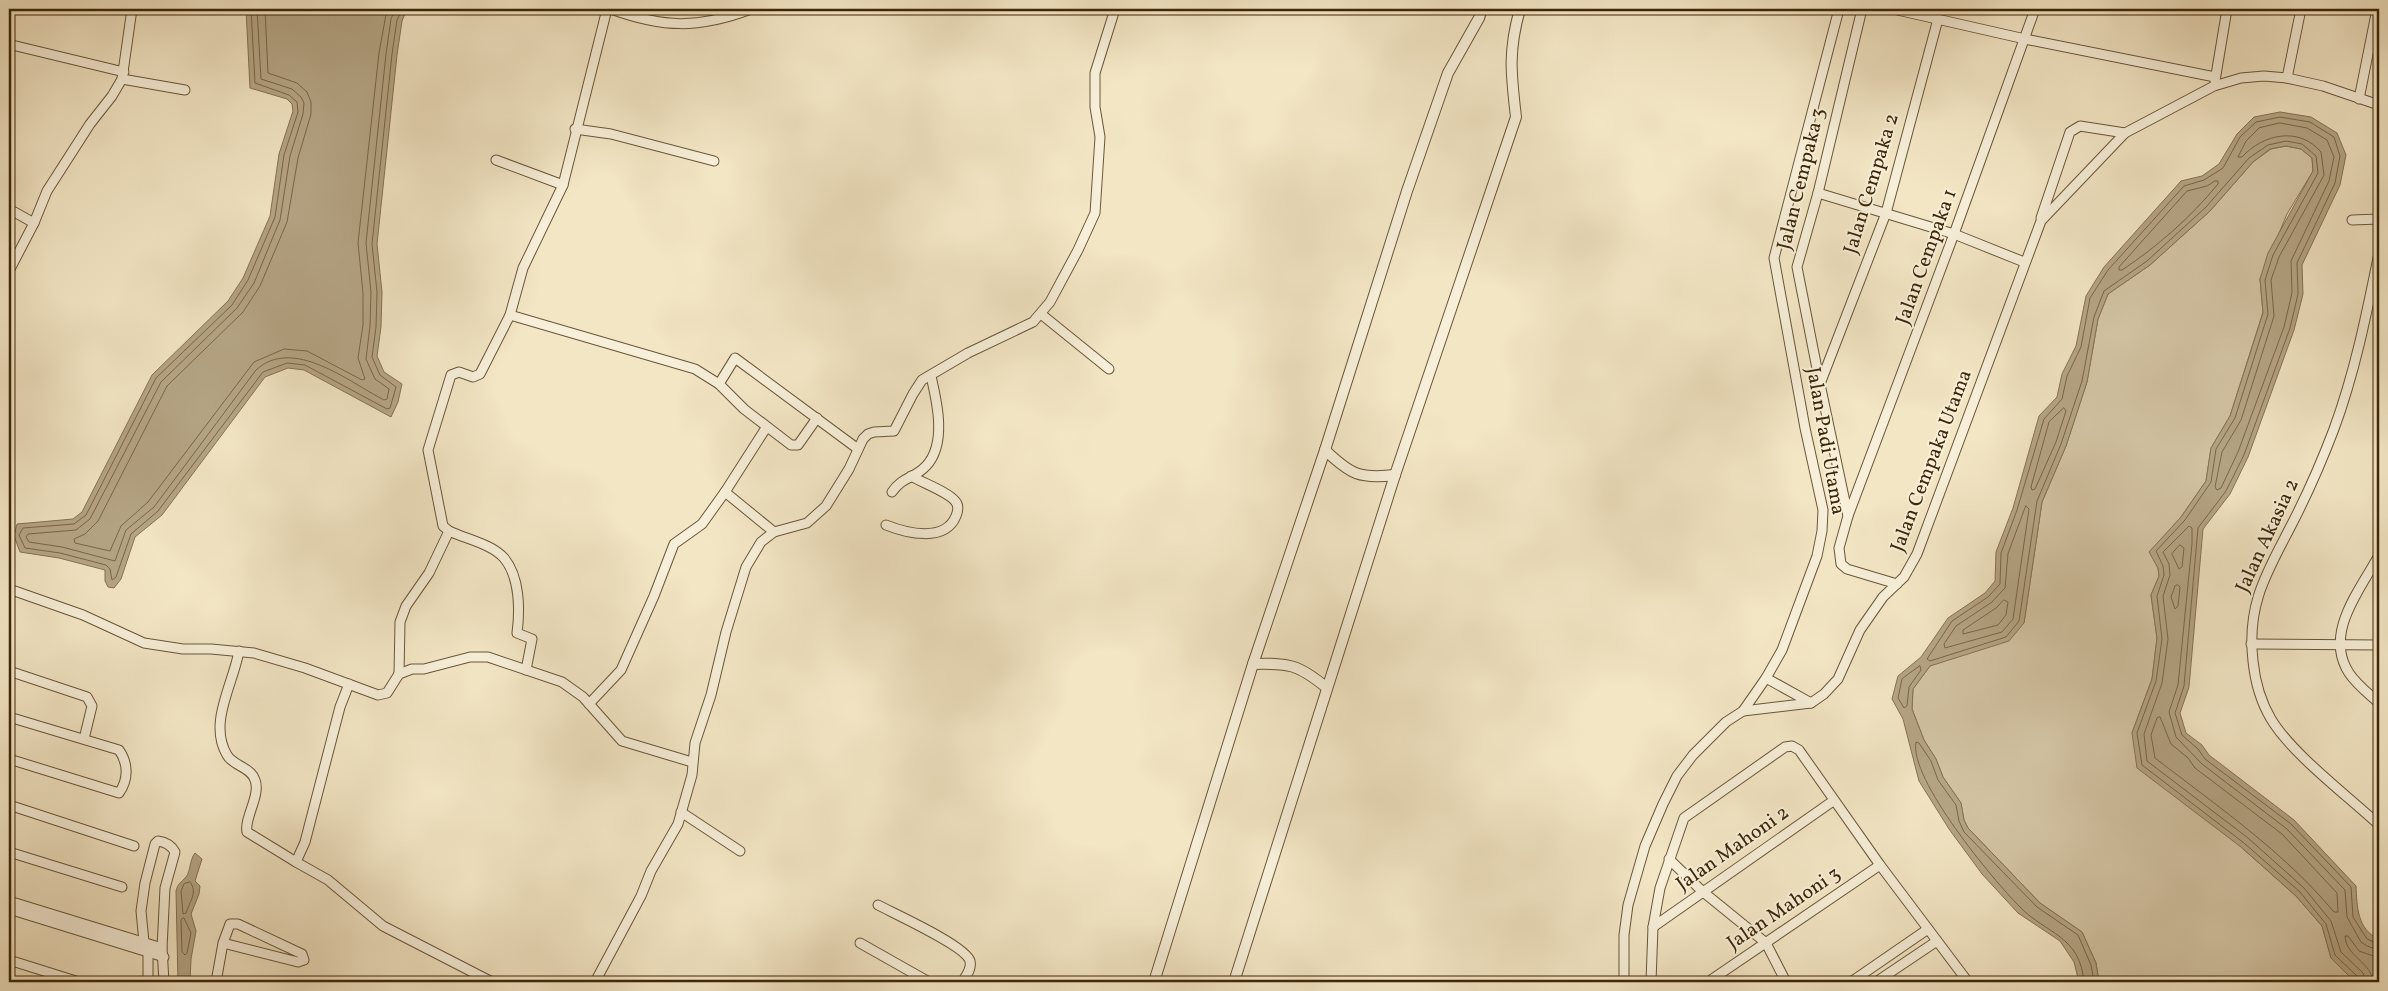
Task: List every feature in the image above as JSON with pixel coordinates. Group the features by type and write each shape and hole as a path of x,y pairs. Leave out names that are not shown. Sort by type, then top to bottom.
{"street":[{"path":"9,271 34,222 47,191 90,124 112,96 123,76 132,9"},
{"path":"526,670 532,638 517,632 519,605 514,577 504,558 492,549 449,531 442,523 428,455 429,444 451,375 458,372 474,377 480,374 510,315 523,268 563,184 607,9"},
{"path":"611,9 640,19 663,23 691,24 719,13 751,9"},
{"path":"595,982 641,896 651,871 671,840 692,775 695,743 711,694 726,632 746,567 761,542 774,532 807,524 817,515 835,492 868,434 894,431 922,380 968,353 1033,322 1050,302 1095,213 1100,138 1096,107 1095,74 1114,9"},
{"path":"1154,982 1253,664 1325,450 1407,191 1445,82 1482,9"},
{"path":"1234,982 1395,475 1516,117 1510,66 1511,41 1520,9"},
{"name":"Jalan Padi Utama","path":"1624,982 1624,935 1628,905 1645,846 1677,776 1705,741 1743,711 1766,678 1782,650 1809,580 1822,531 1823,510 1805,428 1774,258 1839,9"},
{"name":"Jalan Cempaka 3","path":"1862,9 1818,194 1797,267 1848,516 1839,548 1841,564 1847,570 1897,584"},
{"path":"1893,9 2025,39 2215,76"},
{"name":"Jalan Cempaka 1","path":"1848,516 1954,234 2035,9"},
{"path":"2214,86 2227,9"},
{"path":"2287,78 2302,9"},
{"path":"2359,99 2377,9"},
{"name":"Jalan Cempaka 2","path":"1820,384 1886,213 1938,19"},
{"path":"12,45 123,76 185,90"},
{"path":"2041,220 2124,132 2214,86 2241,78 2264,76 2287,78 2323,86 2379,105"},
{"path":"2041,220 2070,132 2080,126 2124,132"},
{"path":"576,129 611,134 714,161"},
{"path":"496,160 563,184"},
{"path":"1818,194 1954,234 2024,262"},
{"path":"9,209 34,222"},
{"name":"Jalan Cempaka Utama","path":"1810,702 1824,694 1838,680 1860,630 1883,597 1904,577 1917,554 2041,220"},
{"path":"2352,220 2379,220"},
{"name":"Jalan Akasia 2","path":"2379,253 2352,370 2334,428 2312,481 2264,577 2254,604 2251,644 2258,688 2271,719 2302,755 2379,825"},
{"path":"1041,314 1109,369"},
{"path":"510,315 695,368 719,384 766,428 795,446 817,418"},
{"path":"719,384 735,358 858,449"},
{"path":"892,492 901,480 925,468 930,461 936,444 938,428 937,401 931,376"},
{"path":"589,704 621,670 654,596 674,544 702,524 766,428"},
{"path":"1325,450 1344,468 1355,474 1370,478 1395,475"},
{"path":"886,526 918,534 938,531 954,521 958,508 956,502 949,495 912,476"},
{"path":"725,492 774,532"},
{"path":"9,589 83,615 144,643 183,649 211,648 239,651 304,668 380,695 389,691 399,674 400,622 406,606 430,573 449,531"},
{"path":"2379,555 2348,611 2342,628 2340,644 2348,671 2359,686 2379,703"},
{"path":"2251,644 2379,645"},
{"path":"239,651 219,724 221,744 228,758 252,773 256,782 251,814 246,828 247,832 328,880 383,926 492,982"},
{"path":"399,674 412,669 424,669 470,657 488,657 562,682 589,704 622,741 630,745 692,762"},
{"path":"1253,664 1285,663 1308,672 1326,688"},
{"path":"9,671 87,697 92,706 84,739"},
{"path":"1766,678 1810,702"},
{"path":"296,862 304,842 340,707 349,684"},
{"path":"1743,711 1810,702"},
{"path":"9,717 119,750 126,760 127,772 119,793 9,759"},
{"path":"1650,982 1653,927 1660,888 1684,818 1785,747 1792,746 1799,750 1880,865 1968,982"},
{"name":"Jalan Mahoni 2","path":"1653,927 1833,800"},
{"path":"9,805 134,846"},
{"path":"681,812 740,851"},
{"path":"148,982 148,952 144,942 141,911 145,883 156,844 164,842 172,846 175,852 165,888 164,982"},
{"path":"9,852 122,887"},
{"path":"1669,859 1702,891 1766,943 1786,982"},
{"name":"Jalan Mahoni 3","path":"1708,982 1880,865"},
{"path":"9,901 144,942 163,952"},
{"path":"878,905 955,946 968,956 970,963 969,971 962,982"},
{"path":"9,909 148,952 163,952"},
{"path":"216,982 223,943 230,924 238,924 302,954 304,960 298,962 223,943"},
{"path":"1852,982 1928,929"},
{"path":"1876,982 1937,941"},
{"path":"860,943 929,982"},
{"path":"9,960 79,982"}],"shaded area":[{"path":"2286,146 2301,149 2312,158 2313,171 2287,214 2260,279 2263,312 2230,416 2211,448 2206,481 2181,517 2150,552 2158,568 2159,576 2151,595 2157,638 2152,679 2132,733 2241,847 2296,896 2322,926 2331,958 2352,979 2359,982 2099,982 2096,963 2082,932 2040,903 1968,828 1964,820 1961,803 1943,777 1936,759 1924,740 1912,709 1913,689 1930,666 2024,623 2042,502 2066,446 2087,382 2098,319 2108,294 2150,265 2210,211 2253,162 2271,149"}],"water":[{"path":"246,9 407,9 402,21 397,55 377,244 382,292 381,327 377,356 384,372 402,384 398,402 391,417 304,370 288,368 265,377 162,515 135,537 121,579 114,588 108,587 105,581 105,570 59,558 20,552 14,536 17,524 73,519 82,512 152,375 228,301 243,278 270,216 279,154 293,111 292,104 287,99 250,88"},
{"path":"2280,112 2311,117 2337,133 2346,155 2340,185 2302,265 2303,294 2294,330 2248,457 2230,494 2203,529 2189,687 2180,713 2186,733 2202,745 2209,755 2294,820 2356,886 2358,909 2362,924 2366,930 2379,939 2379,982 2359,982 2352,979 2331,958 2322,926 2296,896 2241,847 2137,768 2132,733 2152,679 2157,638 2151,595 2159,576 2158,568 2149,552 2181,517 2206,481 2211,448 2230,416 2263,313 2260,279 2268,253 2313,171 2312,158 2301,149 2286,146 2270,149 2253,162 2210,211 2150,265 2108,294 2098,319 2087,382 2066,446 2042,502 2024,623 2009,641 1930,666 1913,689 1912,709 1924,740 1936,759 1943,777 1961,803 1964,820 1968,828 2040,903 2082,932 2096,963 2099,982 2079,982 2074,962 2060,941 2018,913 1982,874 1949,829 1919,781 1903,719 1892,699 1898,676 1921,657 1948,618 1985,593 1995,581 1996,552 2013,508 2039,416 2057,397 2062,374 2076,346 2086,296 2104,267 2181,181 2202,176 2219,164 2237,134 2254,117"},
{"path":"195,853 202,859 195,881 200,886 199,894 191,914 196,931 191,959 190,982 178,982 176,891 188,875"}]}
